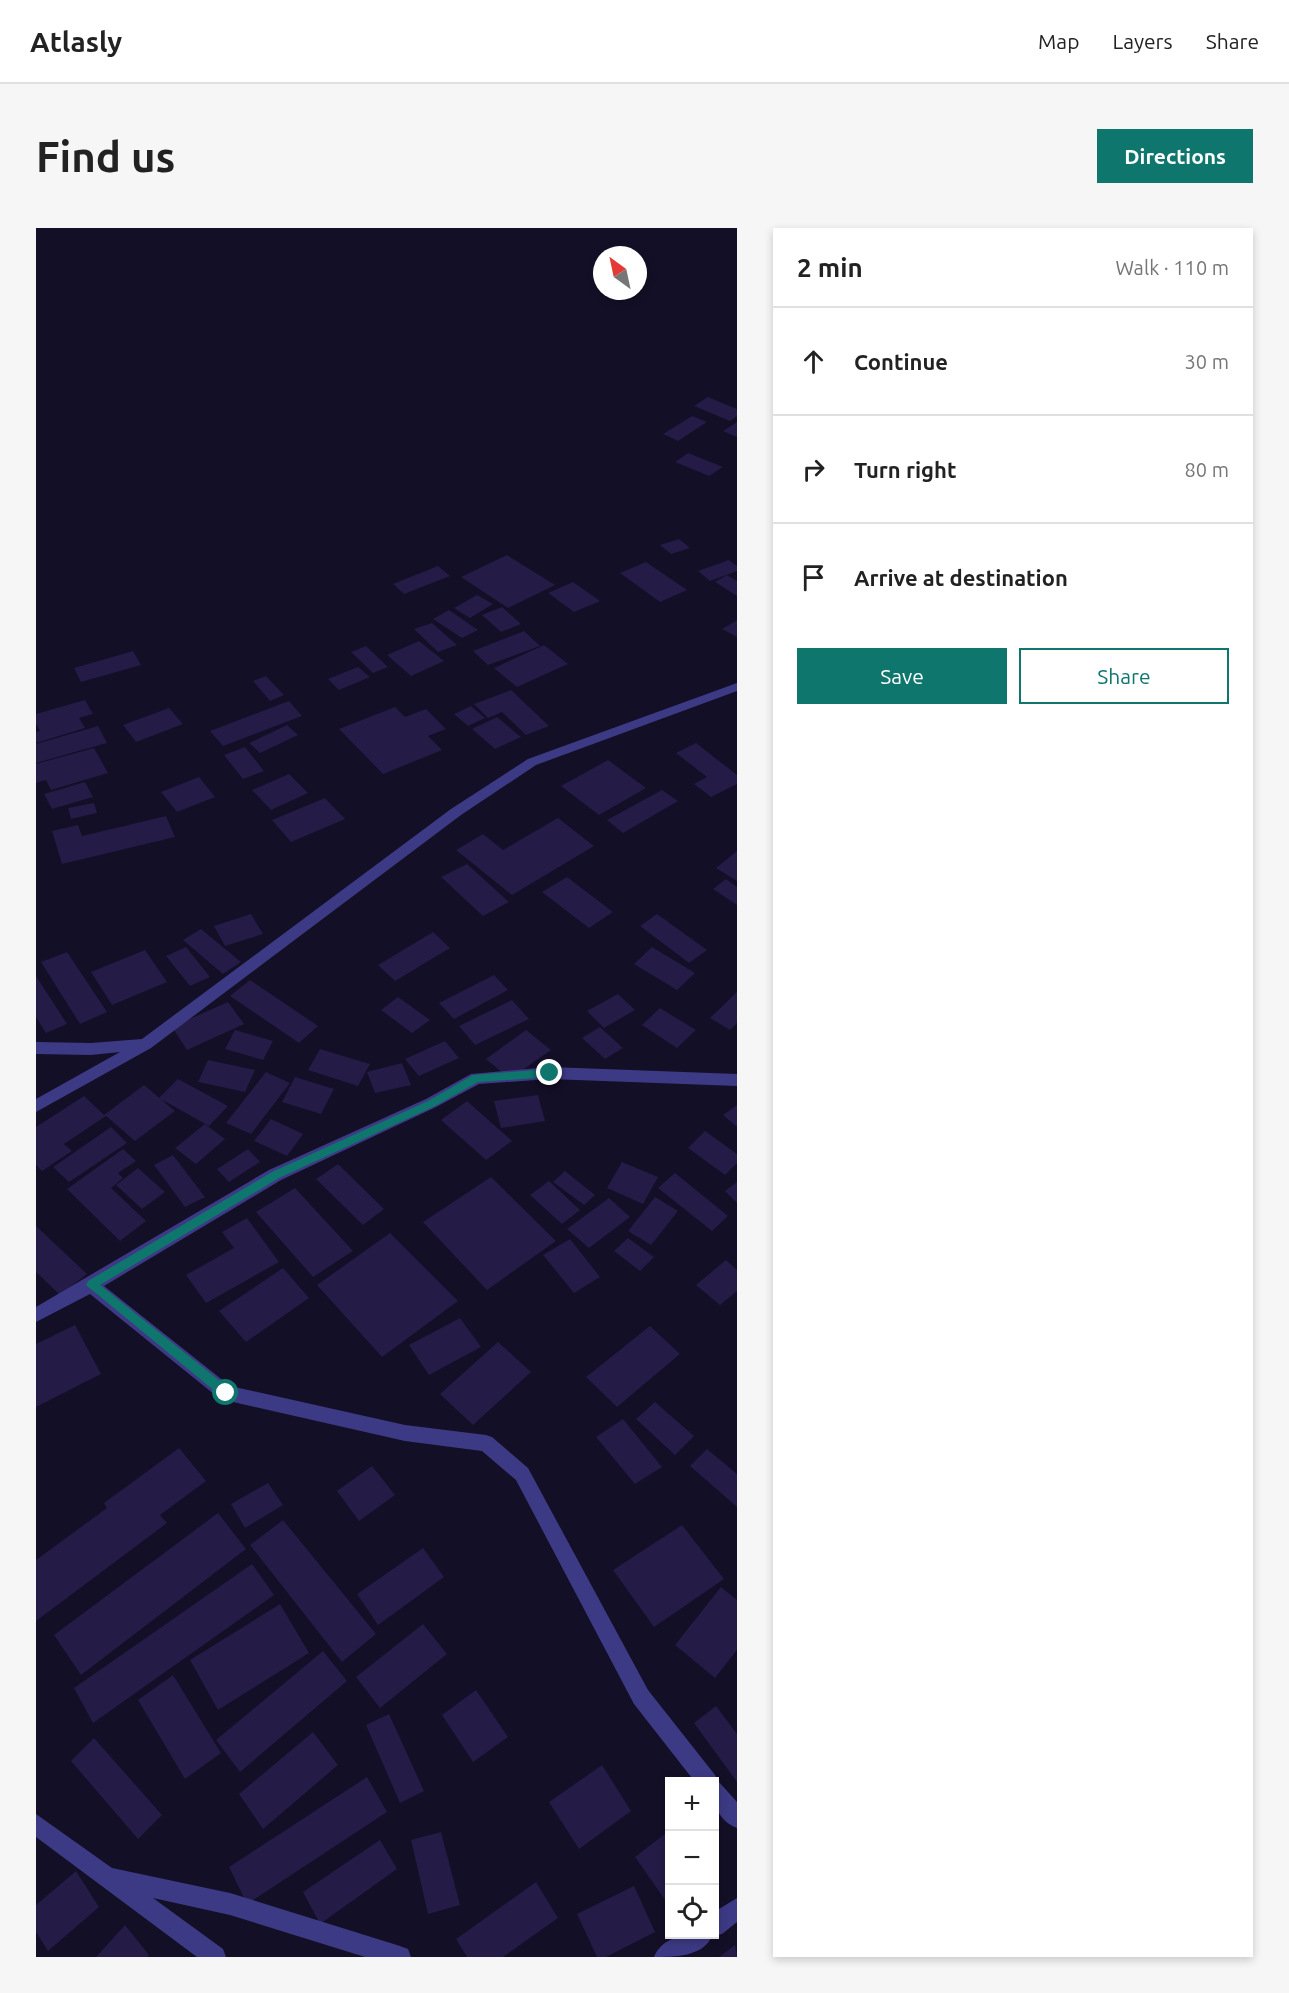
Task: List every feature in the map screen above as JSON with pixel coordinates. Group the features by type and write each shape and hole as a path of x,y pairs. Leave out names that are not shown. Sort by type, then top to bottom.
{"street":[{"path":"36,1106 146,1044 456,812 532,762 737,687"},
{"path":"36,1048 91,1049 146,1044"},
{"path":"36,1315 92,1285 275,1175 431,1103 476,1078 550,1073 737,1080"},
{"path":"92,1285 226,1393 405,1433 486,1443 522,1474 641,1697 704,1777"},
{"path":"719,1796 737,1818"},
{"path":"36,1824 215,1957"},
{"path":"111,1878 230,1904 400,1957"},
{"path":"719,1922 737,1909"},
{"path":"669,1956 696,1939"}],"building":[{"path":"708,397 737,409 737,416 730,421 694,406"},
{"path":"692,416 707,422 678,441 663,434"},
{"path":"737,422 737,437 723,431"},
{"path":"688,453 723,467 709,476 675,462"},
{"path":"679,539 690,548 671,554 660,545"},
{"path":"507,555 555,585 508,608 461,577"},
{"path":"729,560 737,566 737,571 710,581 698,571"},
{"path":"646,562 687,590 660,602 620,573"},
{"path":"438,566 450,576 404,594 393,584"},
{"path":"727,575 737,581 737,596 715,582"},
{"path":"573,582 600,601 574,612 548,593"},
{"path":"477,595 493,604 470,618 454,608"},
{"path":"502,607 521,624 501,632 482,615"},
{"path":"449,610 478,630 462,638 433,619"},
{"path":"737,620 737,637 722,629"},
{"path":"432,623 457,645 438,652 414,629"},
{"path":"524,631 540,646 488,665 473,651"},
{"path":"419,641 444,661 411,676 387,655"},
{"path":"544,645 568,664 517,687 494,668"},
{"path":"366,646 388,667 373,673 351,652"},
{"path":"133,651 141,665 81,682 74,668"},
{"path":"358,667 370,677 339,690 328,679"},
{"path":"266,676 284,695 270,701 253,681"},
{"path":"511,690 549,726 526,735 502,712 488,718 474,704"},
{"path":"85,700 93,714 79,718 85,728 36,743 36,732 40,731 36,724 36,714"},
{"path":"289,701 302,716 223,746 210,731"},
{"path":"471,706 485,718 468,726 454,714"},
{"path":"395,707 405,717 426,709 446,729 428,736 442,750 383,774 339,729"},
{"path":"169,708 183,724 136,742 123,725"},
{"path":"497,717 521,737 495,749 472,729"},
{"path":"287,725 298,735 260,753 249,743"},
{"path":"98,726 107,743 36,763 36,744"},
{"path":"696,743 737,775 737,784 711,797 694,784 707,777 676,753"},
{"path":"245,747 264,771 243,779 224,755"},
{"path":"94,748 108,773 51,790 46,780 36,783 36,764"},
{"path":"608,760 646,788 599,815 561,786"},
{"path":"289,774 308,793 271,810 252,790"},
{"path":"199,777 215,797 177,812 161,792"},
{"path":"85,782 93,797 52,809 44,794"},
{"path":"662,790 678,801 623,833 607,820"},
{"path":"325,798 345,819 291,842 272,820"},
{"path":"94,803 97,813 71,819 68,808"},
{"path":"166,816 175,837 62,864 52,831 78,825 82,836"},
{"path":"558,818 594,846 512,895 456,850 483,834 503,850"},
{"path":"737,851 737,881 716,868"},
{"path":"467,864 509,902 483,916 441,877"},
{"path":"567,877 613,912 589,928 542,892"},
{"path":"726,879 737,887 737,905 713,889"},
{"path":"251,914 263,934 225,946 214,926"},
{"path":"657,914 707,950 689,963 640,926"},
{"path":"201,929 241,962 223,974 183,940"},
{"path":"433,932 450,948 395,981 378,965"},
{"path":"186,947 210,977 190,986 166,956"},
{"path":"652,947 695,973 677,990 634,964"},
{"path":"145,950 167,982 112,1005 91,972"},
{"path":"67,952 107,1012 80,1024 41,962"},
{"path":"494,975 508,990 454,1019 439,1003"},
{"path":"36,976 67,1024 46,1033 36,1017"},
{"path":"250,980 318,1026 299,1043 230,996"},
{"path":"737,992 737,1023 730,1030 710,1018"},
{"path":"618,994 635,1010 604,1028 587,1011"},
{"path":"398,997 430,1020 412,1033 381,1010"},
{"path":"512,1000 529,1019 475,1045 459,1026"},
{"path":"228,1002 244,1024 187,1050 172,1027"},
{"path":"660,1008 696,1030 677,1048 642,1025"},
{"path":"600,1027 623,1048 605,1059 582,1038"},
{"path":"235,1030 273,1041 263,1060 225,1049"},
{"path":"526,1030 551,1050 510,1079 486,1059"},
{"path":"445,1041 459,1058 419,1076 405,1059"},
{"path":"320,1049 370,1064 358,1086 308,1070"},
{"path":"208,1060 255,1070 245,1092 198,1082"},
{"path":"402,1063 411,1085 375,1093 367,1072"},
{"path":"266,1072 290,1083 251,1134 226,1123"},
{"path":"295,1077 334,1089 321,1114 282,1102"},
{"path":"178,1079 228,1106 209,1126 159,1098"},
{"path":"144,1085 175,1111 135,1141 106,1116 64,1144 72,1151 42,1171 36,1165 36,1127 84,1096 104,1115"},
{"path":"538,1095 545,1121 501,1128 494,1101"},
{"path":"467,1101 512,1141 486,1160 441,1120"},
{"path":"737,1105 737,1127 723,1115"},
{"path":"271,1119 303,1134 287,1156 254,1141"},
{"path":"205,1124 225,1139 196,1164 175,1148"},
{"path":"111,1127 127,1143 69,1182 53,1167"},
{"path":"705,1131 737,1154 737,1163 725,1175 688,1148"},
{"path":"123,1149 136,1161 118,1173 123,1178 111,1188 146,1221 120,1241 67,1189"},
{"path":"248,1149 260,1162 229,1182 217,1169"},
{"path":"173,1155 205,1197 185,1207 154,1165"},
{"path":"622,1162 658,1177 643,1204 607,1188"},
{"path":"338,1164 384,1209 363,1225 316,1179"},
{"path":"138,1168 165,1192 142,1209 116,1185"},
{"path":"565,1171 595,1195 584,1205 553,1182"},
{"path":"675,1173 728,1216 712,1231 658,1188"},
{"path":"491,1177 556,1241 487,1290 423,1222"},
{"path":"549,1181 580,1210 562,1224 530,1195"},
{"path":"737,1182 737,1203 725,1191"},
{"path":"295,1188 353,1251 313,1277 256,1212"},
{"path":"655,1197 678,1211 651,1245 628,1231"},
{"path":"609,1198 630,1217 589,1248 567,1229"},
{"path":"247,1218 279,1262 206,1303 186,1275 234,1248 222,1232"},
{"path":"36,1226 87,1274 60,1295 36,1272"},
{"path":"390,1233 458,1301 382,1357 317,1285"},
{"path":"628,1238 654,1257 640,1271 614,1251"},
{"path":"570,1239 600,1277 574,1293 543,1255"},
{"path":"726,1260 737,1270 737,1291 720,1305 696,1285"},
{"path":"283,1268 309,1298 246,1342 219,1311"},
{"path":"460,1318 481,1347 429,1375 409,1345"},
{"path":"75,1325 101,1374 36,1407 36,1344"},
{"path":"650,1326 680,1354 617,1407 586,1377"},
{"path":"498,1342 531,1372 473,1425 440,1394"},
{"path":"655,1402 694,1436 675,1455 636,1419"},
{"path":"623,1419 662,1467 635,1484 596,1437"},
{"path":"179,1448 206,1481 160,1515 167,1523 36,1621 36,1560 107,1508 104,1503"},
{"path":"707,1449 737,1474 737,1507 690,1466"},
{"path":"372,1466 395,1495 359,1521 337,1491"},
{"path":"268,1483 283,1505 245,1528 231,1504"},
{"path":"218,1513 246,1549 81,1675 54,1635"},
{"path":"283,1520 376,1634 342,1662 250,1545"},
{"path":"682,1525 724,1579 654,1627 613,1570"},
{"path":"423,1548 444,1577 378,1625 357,1594"},
{"path":"252,1564 274,1595 93,1723 74,1688"},
{"path":"721,1587 737,1600 737,1650 715,1678 675,1645"},
{"path":"280,1604 309,1653 218,1710 190,1660"},
{"path":"423,1624 447,1654 380,1708 356,1677"},
{"path":"323,1651 347,1681 240,1772 216,1740"},
{"path":"173,1675 221,1753 185,1779 138,1700"},
{"path":"476,1690 508,1737 473,1762 442,1715"},
{"path":"716,1706 737,1734 737,1782 694,1723"},
{"path":"389,1714 424,1791 400,1803 366,1725"},
{"path":"313,1732 338,1765 263,1829 239,1794"},
{"path":"94,1738 162,1815 138,1839 71,1761"},
{"path":"602,1765 631,1811 579,1849 549,1802"},
{"path":"367,1777 387,1812 247,1904 229,1867"},
{"path":"441,1832 460,1905 428,1914 411,1840"},
{"path":"665,1834 665,1900 635,1857"},
{"path":"380,1840 397,1869 320,1924 303,1892"},
{"path":"76,1871 99,1907 48,1951 36,1932 36,1905"},
{"path":"536,1882 558,1918 503,1957 467,1957 456,1939"},
{"path":"634,1886 655,1932 606,1957 597,1957 577,1914"},
{"path":"125,1925 149,1955 147,1957 96,1957"},
{"path":"735,1945 737,1957 719,1957"}],"route":[{"path":"226,1393 92,1285 275,1175 431,1103 476,1078 550,1073"}]}
